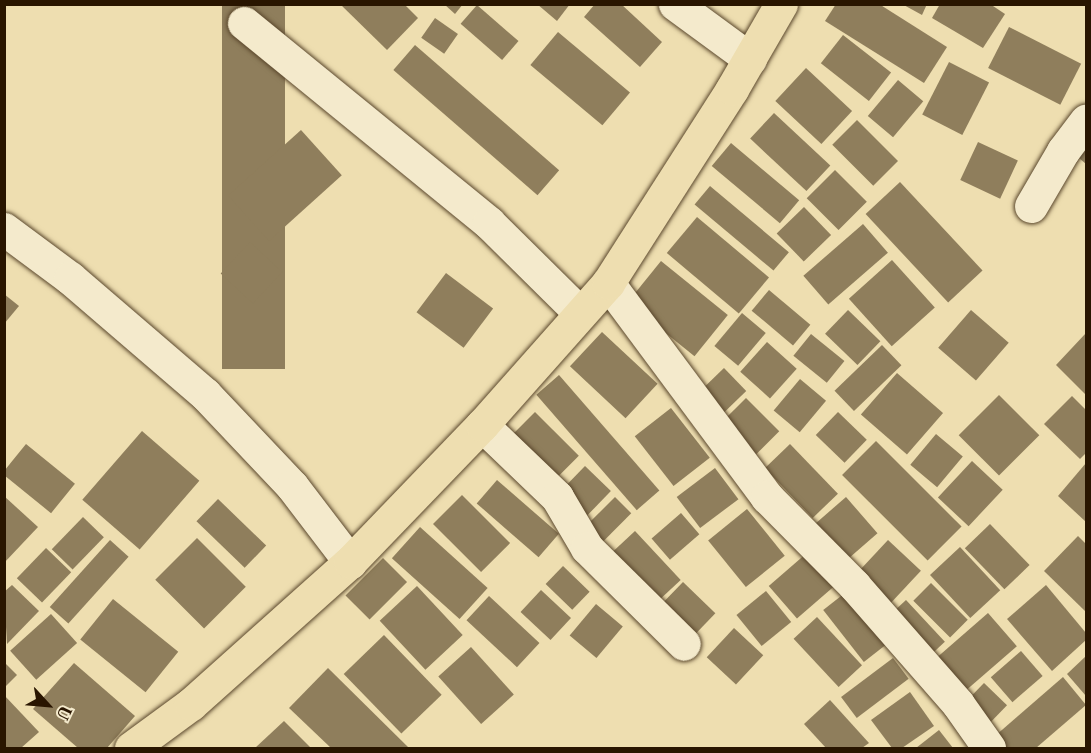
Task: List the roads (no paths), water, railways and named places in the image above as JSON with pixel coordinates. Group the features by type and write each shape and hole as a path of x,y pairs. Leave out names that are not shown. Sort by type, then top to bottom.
{"main road":[{"path":"131,748 191,704 350,562 482,426 608,283 750,59 782,4"}],"street":[{"path":"675,4 750,59"},
{"path":"244,23 489,223 580,313"},
{"path":"1031,206 1063,151 1086,121"},
{"path":"4,230 70,278 205,394 292,486 350,562"},
{"path":"608,283 768,497 854,585 958,704 989,748"},
{"path":"482,426 557,496 587,548 684,644"}]}
